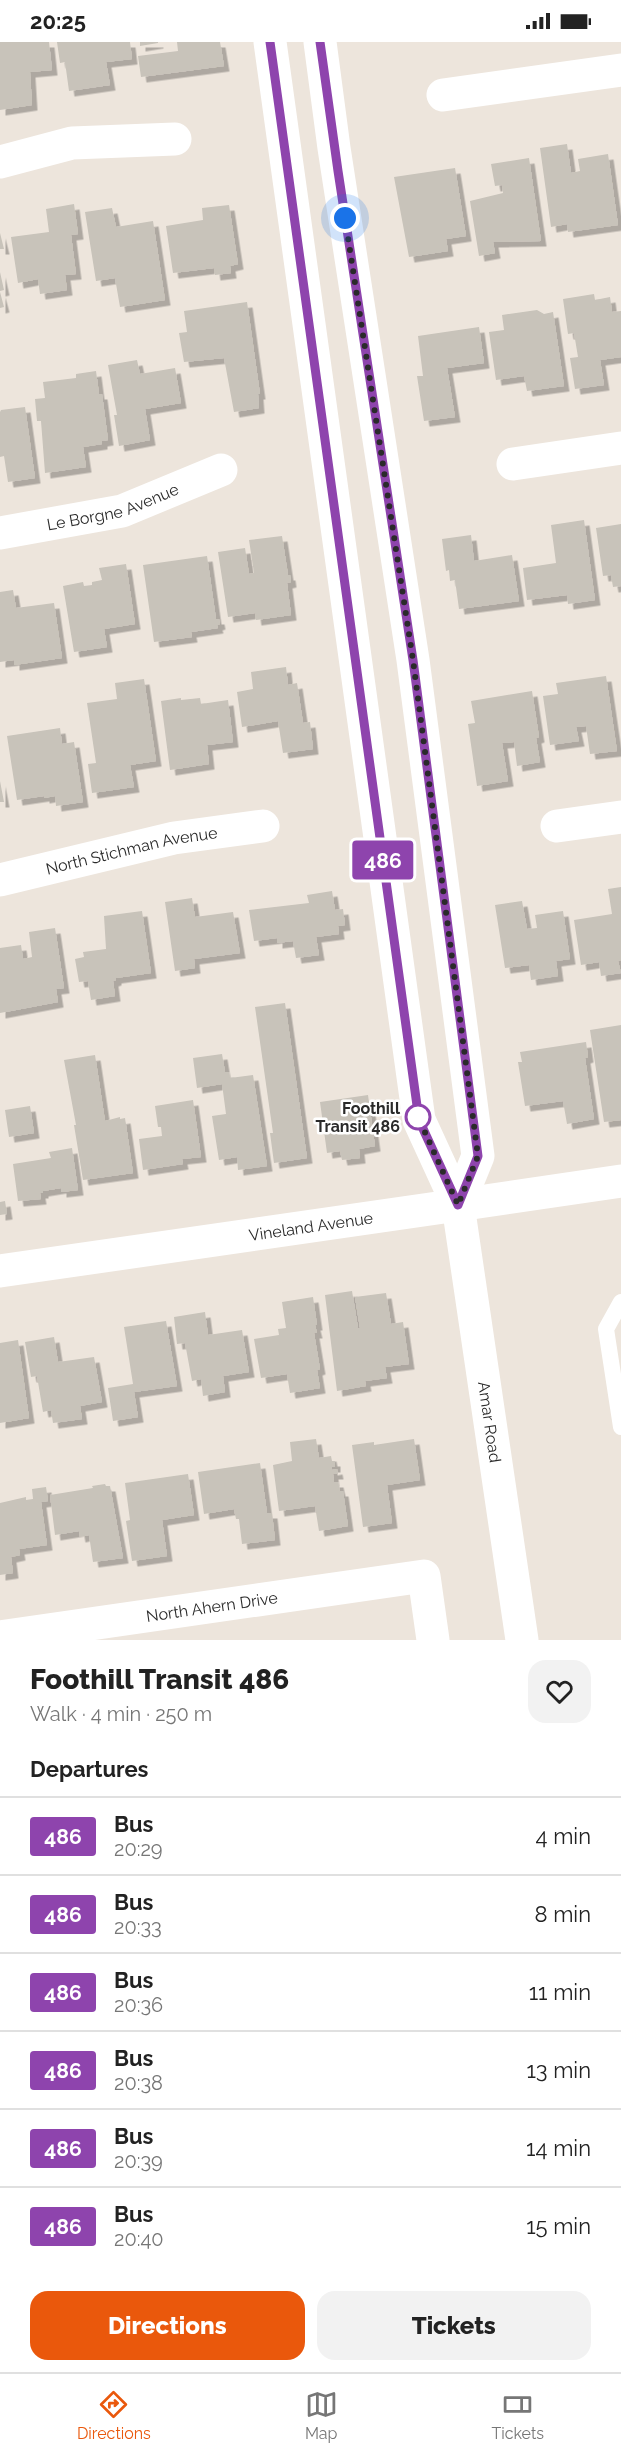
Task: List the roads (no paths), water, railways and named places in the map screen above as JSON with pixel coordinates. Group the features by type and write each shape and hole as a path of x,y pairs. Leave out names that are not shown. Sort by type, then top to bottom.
{"main road":[{"name":"Amar Road","path":"270,42 419,1120 458,1205 522,1640"},
{"path":"321,42 338,171 413,660 478,1156 458,1205"},
{"path":"443,95 621,70"},
{"path":"0,162 72,143 175,139"},
{"path":"513,464 621,448"},
{"name":"Le Borgne Avenue","path":"0,533 122,511 221,471"},
{"path":"557,826 621,818"},
{"name":"North Stichman Avenue","path":"0,880 174,838 263,826"},
{"name":"Vineland Avenue","path":"0,1271 621,1181"},
{"name":"North Ahern Drive","path":"0,1637 424,1576 432,1640"}],"lane":[{"path":"621,1302 606,1329 621,1426"}],"place":[{"name":"Foothill Transit 486","path":"418,1117"}]}
